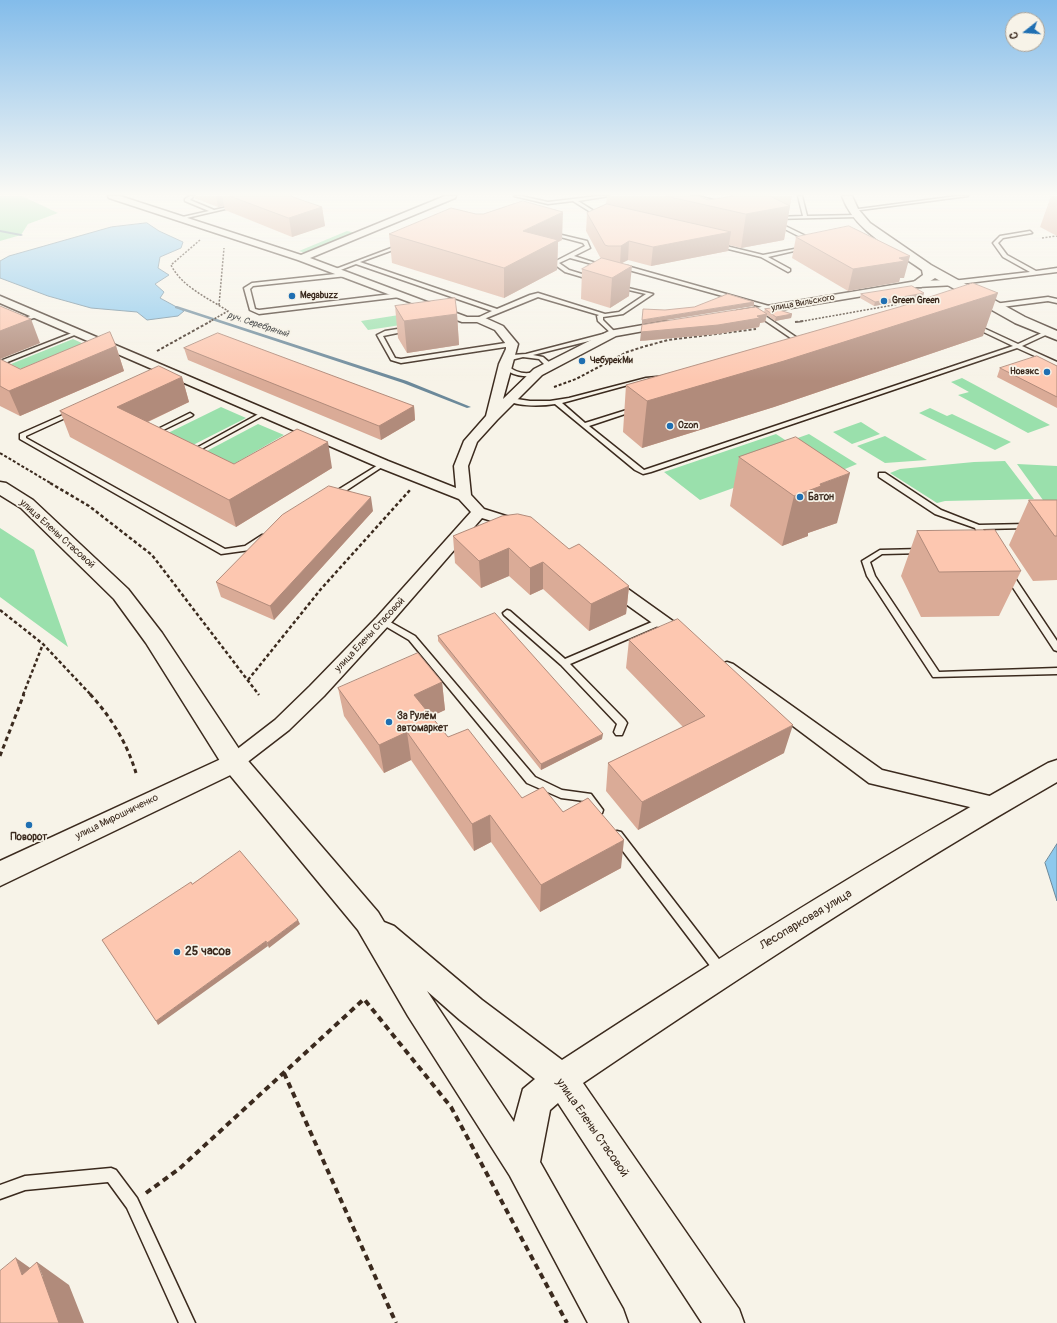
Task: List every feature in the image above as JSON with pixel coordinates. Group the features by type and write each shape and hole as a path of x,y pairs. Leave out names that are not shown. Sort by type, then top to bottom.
{"main road":[{"path":"911,258 994,306 1053,334"},
{"path":"917,284 930,276 927,268"},
{"name":"улица Елены Стасовой","path":"0,487 27,504 121,594 154,638 234,762 368,921 470,1010 561,1079 725,1323"},
{"name":"улица Мирошниченко","path":"0,874 234,762"},
{"name":"Лесопарковая улица","path":"522,1164 535,1101 561,1079 722,972 995,805 1057,770"},
{"name":"улица Елены Стасовой","path":"368,921 419,1006 522,1164 609,1323"}],"street":[{"path":"301,258 466,320 479,319 499,328 512,344 512,349 505,364 492,417"},
{"name":"улица Вильского","path":"728,315 917,284 952,283"},
{"path":"0,300 116,348 141,360 161,373 264,413 464,496 479,512 530,528 536,533"},
{"path":"464,496 461,466 471,441 492,417 513,400 542,370 613,333 676,323"},
{"name":"улица Елены Стасовой","path":"234,762 282,725 317,691 383,621 479,512"},
{"path":"593,572 876,777 995,805"}],"lane":[{"path":"336,270 370,258"},
{"path":"567,258 556,263 567,271 597,280"},
{"path":"576,258 607,267"},
{"path":"766,258 788,270"},
{"path":"1008,258 1036,273"},
{"path":"357,263 497,311"},
{"path":"615,268 625,268 773,308"},
{"path":"952,283 1057,270"},
{"path":"346,274 252,285 247,288 253,310 259,312 400,295"},
{"path":"479,319 532,296 538,295 604,314 621,313 650,294 612,284"},
{"path":"994,306 1048,299 1057,301"},
{"path":"755,311 808,348"},
{"path":"604,314 600,316 600,320 613,333"},
{"path":"0,329 38,315"},
{"path":"451,322 466,320"},
{"path":"969,324 1057,364"},
{"path":"414,328 380,335 393,359 401,361 512,344"},
{"path":"0,365 78,332"},
{"path":"523,355 535,356 544,360 547,366 542,370 527,374 516,373 508,369 505,364 511,358 523,355 613,333"},
{"path":"558,403 637,469 643,472 1053,334"},
{"path":"102,354 116,348"},
{"path":"0,365 7,369"},
{"path":"513,400 527,404 558,403 646,379 675,376"},
{"path":"584,424 644,406"},
{"path":"79,410 22,435 23,439 224,552 247,548 273,532"},
{"path":"201,455 191,450 264,413"},
{"path":"160,436 153,433 190,415"},
{"path":"326,499 384,464"},
{"path":"882,474 938,512 978,527 1033,526"},
{"path":"978,527 991,549"},
{"path":"928,551 880,552 866,561 871,576 936,675 1057,671"},
{"path":"1004,569 1057,648"},
{"path":"507,613 564,663 622,723 618,732"},
{"path":"383,621 412,638 531,780 561,794 587,796 722,972"},
{"path":"564,663 662,621"},
{"path":"0,1192 25,1183 111,1175 132,1203 187,1323"}],"path":[{"path":"141,360 228,311 192,288 173,271 171,265 179,258"},
{"path":"219,305 224,258"},
{"path":"513,400 531,392 545,391 576,379 627,352 668,340 776,326 920,300"},
{"path":"0,453 90,506 152,555 259,695"},
{"path":"248,680 321,589 417,483 418,478"},
{"path":"0,610 44,644 107,712 130,753 136,773"},
{"path":"0,756 44,644"},
{"path":"132,1203 179,1169 364,999 450,1107 567,1323"},
{"path":"284,1073 396,1323"}],"green space":[{"path":"424,311 447,318 368,330 361,321"},
{"path":"73,339 99,351 36,377 11,364"},
{"path":"962,378 1050,425 1028,433 958,395 969,392 951,382"},
{"path":"221,407 246,418 193,445 168,433"},
{"path":"930,408 947,416 952,414 1011,442 995,450 919,413"},
{"path":"861,422 880,434 852,444 833,432"},
{"path":"258,424 284,435 232,465 205,452"},
{"path":"776,434 814,459 700,500 664,472"},
{"path":"809,434 857,464 840,471 792,440"},
{"path":"885,436 927,460 885,463 857,446"},
{"path":"1005,461 1034,499 945,501 937,503 890,473 900,469 974,462"},
{"path":"1017,464 1057,466 1057,507 1048,507"},
{"path":"0,528 34,550 68,647 0,597"}],"water":[{"path":"6,258 160,258 158,268 169,275 155,284 164,292 160,298 184,311 178,316 147,320 137,312 91,308 48,296 0,278 0,261"},
{"path":"1057,844 1057,901 1045,863"}],"building":[{"path":"469,258 524,258 504,268"},
{"path":"602,258 632,266 612,278 582,269"},
{"path":"833,258 900,258 899,258 905,261 853,269"},
{"path":"973,283 998,293 784,361 647,401 626,385 899,307"},
{"path":"912,286 924,293 875,302 861,294"},
{"path":"728,294 754,302 642,320 643,309 665,310 694,307"},
{"path":"455,298 457,314 404,321 395,306"},
{"path":"0,306 31,319 0,331"},
{"path":"756,307 767,314 757,316 760,318 718,325 641,332 642,325"},
{"path":"773,308 792,314 776,317 765,309"},
{"path":"110,332 116,346 9,391 0,386 0,359 20,369"},
{"path":"218,333 414,406 379,426 184,348"},
{"path":"1037,356 1057,366 1057,397 1000,368"},
{"path":"159,366 182,377 117,407 234,464 297,429 328,442 229,500 60,411"},
{"path":"796,437 850,473 820,484 821,486 794,496 739,457"},
{"path":"329,486 371,497 270,606 216,582 282,515"},
{"path":"1029,500 1057,500 1057,536 1055,536"},
{"path":"518,514 531,517 569,549 579,544 629,586 591,604 543,562 530,568 509,548 479,561 453,536 502,516"},
{"path":"995,530 1021,571 939,572 917,531"},
{"path":"495,613 603,734 541,764 438,636"},
{"path":"678,619 793,725 642,802 608,763 705,716 629,640"},
{"path":"418,653 442,682 414,695 448,737 468,729 522,798 543,787 563,812 588,798 624,840 541,885 490,815 472,824 407,732 379,745 338,688"},
{"name":"25 часов","path":"240,851 298,920 267,943 266,941 156,1021 102,940 191,882 192,884"},
{"path":"16,1258 22,1275 37,1262 59,1323 0,1323 0,1271"}],"waterway":[{"name":"руч. Серебряный","path":"176,307 405,382 469,407"}],"place":[{"name":"Megabuzz","path":"292,296"},
{"name":"Green Green","path":"884,301"},
{"name":"ЧебурекМи","path":"582,361"},
{"name":"Новэкс","path":"1047,372"},
{"name":"Ozon","path":"670,426"},
{"name":"Батон","path":"800,497"},
{"name":"За Рулём автомаркет","path":"389,722"},
{"name":"Поворот","path":"29,825"},
{"name":"25 часов","path":"177,952"}]}
